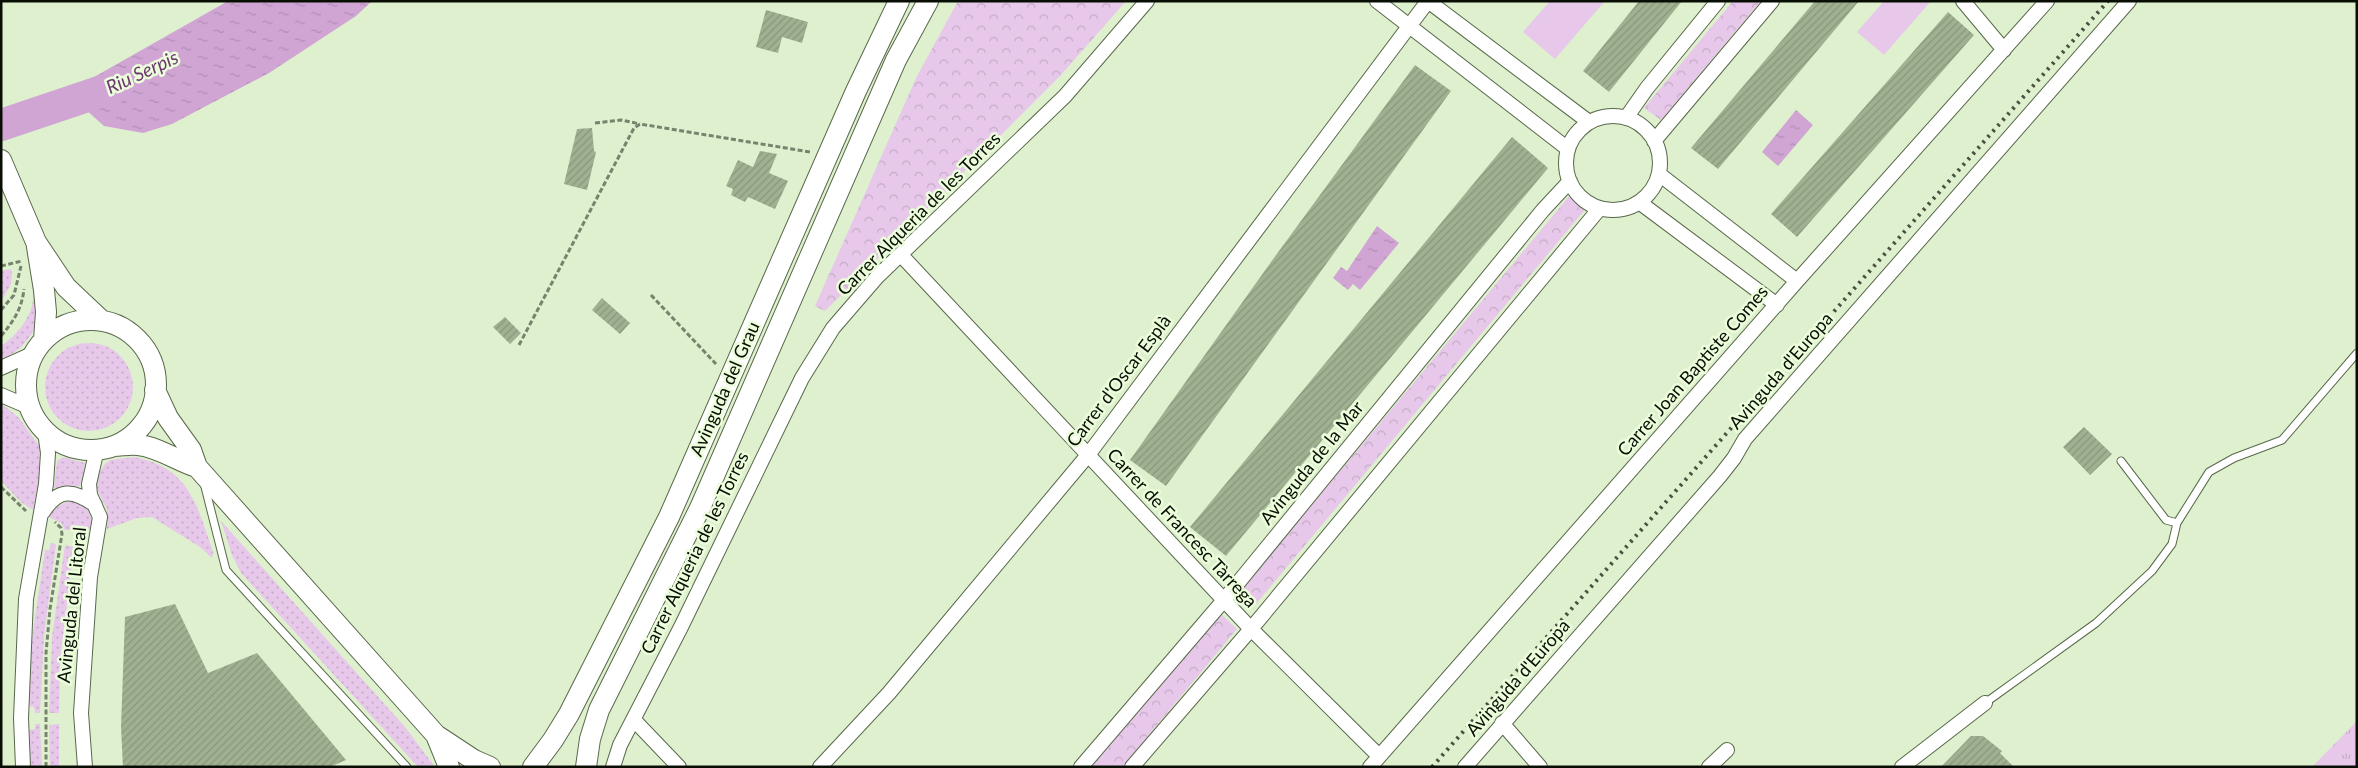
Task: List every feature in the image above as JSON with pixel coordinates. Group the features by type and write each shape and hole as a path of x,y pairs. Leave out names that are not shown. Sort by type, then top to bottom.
{"main road":[{"name":"Avinguda del Grau","path":"533,767 554,740 569,714 669,517 828,155 900,1"},
{"name":"Avinguda del Grau","path":"586,767 590,740 599,710 700,508 896,60 928,1"},
{"path":"1,160 36,242 66,287 102,321 127,331 146,351 152,363 156,390 168,418 191,450 200,470 436,735 474,760 490,767"},
{"path":"36,242 44,290 39,346 27,370 26,388 29,407 36,420 46,432 69,446 104,448 137,445 162,451 180,462 200,470"},
{"path":"39,346 61,327 81,321 102,321"},
{"path":"104,448 128,438 142,425 152,408 156,390"},
{"path":"436,735 449,767"}],"street":[{"name":"Carrer Alqueria de les Torres","path":"634,720 806,371 843,316 876,276 1065,96 1147,1"},
{"path":"1377,1 1568,149"},
{"path":"1428,1 1589,122"},
{"name":"Carrer d'Oscar Esplà","path":"820,767 889,693 1088,455 1428,1"},
{"path":"1626,118 1647,88 1718,1"},
{"path":"1654,141 1772,1"},
{"path":"1963,1 2004,50"},
{"name":"Carrer Joan Baptiste Comes","path":"1370,767 1797,280 2047,1"},
{"name":"Avinguda d'Europa","path":"1465,767 1720,476 1734,458 1745,439 2129,1"},
{"path":"1601,118 1626,118 1643,127 1654,141 1658,152 1658,174 1654,185 1639,202 1626,208 1613,210 1600,208 1580,197 1570,182 1566,160 1568,149 1576,134 1589,122 1601,118"},
{"path":"1658,174 1797,280"},
{"name":"Avinguda de la Mar","path":"1081,767 1224,600 1543,210 1570,182"},
{"path":"1639,202 1777,305"},
{"path":"1132,767 1251,629 1600,208"},
{"name":"Carrer de Francesc Tàrrega","path":"900,254 1251,629 1379,756"},
{"path":"1,368 39,346"},
{"path":"1,394 29,407"},
{"path":"23,767 21,718 26,599 42,516 48,468 46,432"},
{"name":"Avinguda del Litoral","path":"85,767 81,713 90,577 100,517 90,495 89,484 104,448"},
{"path":"42,516 50,501 59,494 72,492 83,496 95,505"},
{"path":"1902,767 1985,703"},
{"path":"613,767 617,753 634,720 679,767"},
{"path":"1502,723 1540,767"},
{"path":"1709,767 1727,750"}],"lane":[{"path":"1985,703 2096,623 2152,571 2172,544 2177,523 2209,472 2234,458 2282,440 2357,353"},
{"path":"2121,461 2166,520 2177,523"},
{"path":"200,470 226,570 407,767"}],"path":[{"path":"595,123 621,120 828,155"},
{"path":"519,345 630,134 640,124"},
{"path":"1,266 22,261 14,295 1,310"},
{"path":"1,336 14,322 22,304 24,284"},
{"path":"651,295 730,378"},
{"path":"1,487 26,511 54,522 61,528 62,534 50,609 46,653 46,767"}],"green space":[{"path":"958,1 1126,1 1060,76 825,311 815,306 917,76"},
{"path":"1550,1 1605,1 1555,59 1523,32"},
{"path":"1733,1 1761,1 1661,120 1644,108"},
{"path":"1884,1 1931,1 1884,55 1857,32"},
{"path":"1571,194 1588,206 1256,604 1241,590"},
{"path":"10,269 12,271 11,284 1,302 1,271"},
{"path":"32,280 38,305 35,327 30,337 22,346 1,360 1,346 17,332 26,320 32,307"},
{"path":"89,343 106,347 120,356 129,370 133,387 129,404 120,418 106,427 89,431 72,427 58,418 49,404 45,387 49,370 58,356 72,347"},
{"path":"1,403 19,418 40,447 39,481 33,510 21,502 1,481"},
{"path":"63,457 85,463 80,486 54,488 57,461"},
{"path":"134,457 153,462 167,469 179,479 188,491 202,519 213,552 212,558 200,547 152,517 137,518 107,529 107,509 97,490 97,477 104,465 110,460"},
{"path":"69,501 80,504 88,510 92,530 65,530 61,523 49,517 54,508"},
{"path":"221,521 405,727 435,767 418,767 241,573 232,555"},
{"path":"51,543 56,544 44,636 40,713 35,713 34,707 28,706 31,645 45,550 49,550"},
{"path":"65,545 74,547 60,660 59,713 49,713 52,637"},
{"path":"1221,614 1237,629 1122,767 1091,767"},
{"path":"2357,721 2357,767 2312,767"},
{"path":"35,724 40,724 42,767 30,767 29,730 35,729"},
{"path":"59,724 59,767 50,767 49,725"}],"water":[{"path":"228,1 372,1 356,16 269,73 172,124 143,133 104,126 75,100 80,85"},
{"path":"1796,110 1813,125 1778,166 1762,152"},
{"path":"1377,226 1399,243 1360,290 1353,284 1348,290 1333,278 1341,267 1347,271"}],"building":[{"path":"1639,1 1682,1 1609,92 1583,71"},
{"path":"1815,1 1859,1 1718,169 1691,148"},
{"path":"766,10 808,22 802,43 782,37 778,53 756,47"},
{"path":"1948,12 1974,35 1797,237 1771,214"},
{"path":"1415,65 1451,91 1166,486 1130,460 1271,262"},
{"path":"592,128 594,151 596,152 587,190 564,184 577,129"},
{"path":"1512,137 1548,168 1226,556 1190,527"},
{"path":"760,151 777,154 769,173 788,181 775,209 748,197 745,202 731,195 733,189 726,186 738,160 753,167"},
{"path":"602,298 630,323 620,334 592,310"},
{"path":"505,317 521,333 510,344 493,327"},
{"path":"2084,427 2112,454 2090,475 2063,447"},
{"path":"175,604 208,673 257,653 346,760 330,767 123,767 121,727 125,617"},
{"path":"1971,736 1983,736 2002,751 2000,753 2014,767 1941,767"}],"waterway":[{"name":"Riu Serpis","path":"1,125 117,86"}],"railway":[{"path":"1432,767 2108,1"}]}
